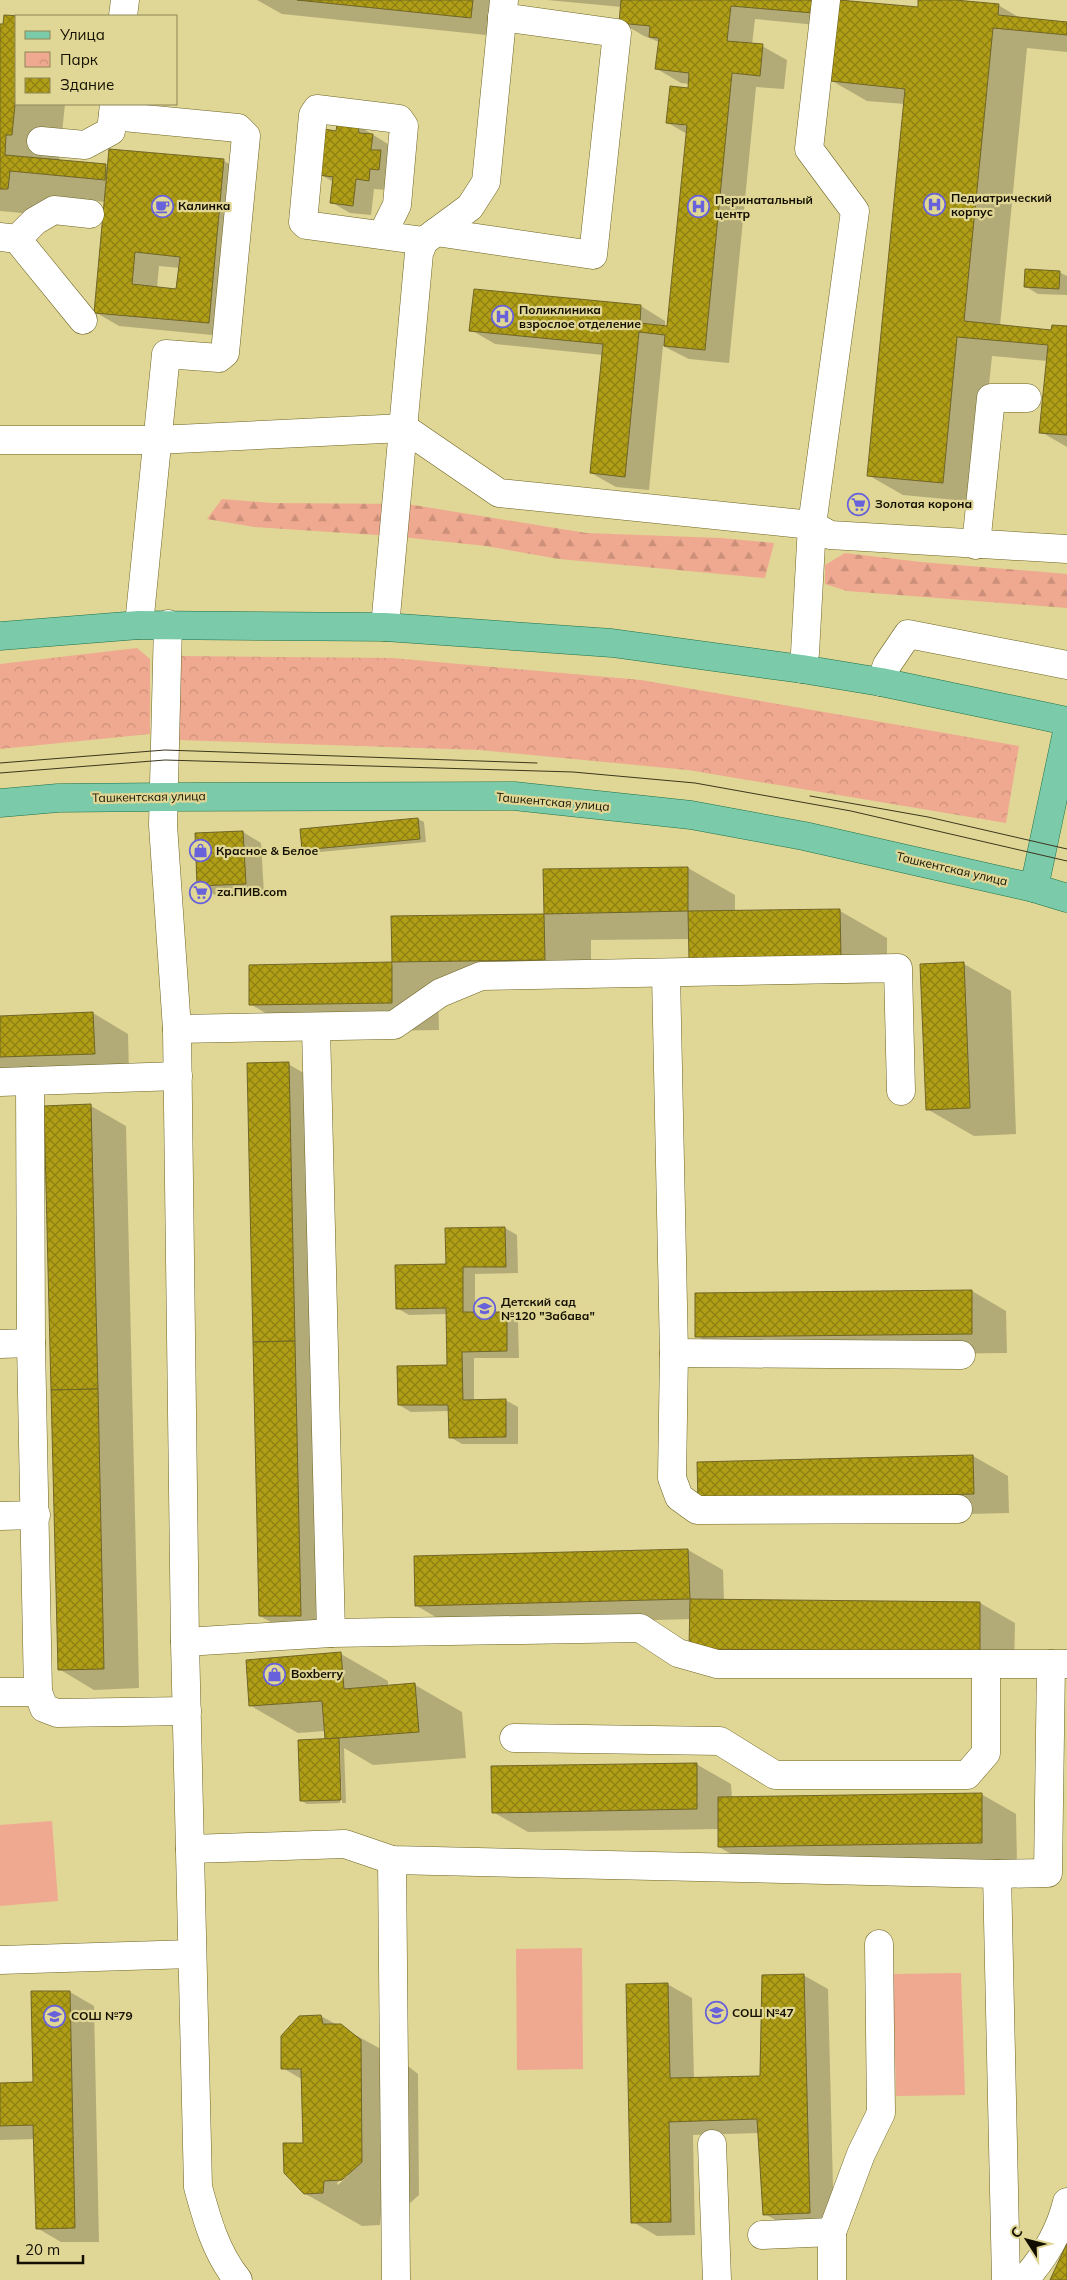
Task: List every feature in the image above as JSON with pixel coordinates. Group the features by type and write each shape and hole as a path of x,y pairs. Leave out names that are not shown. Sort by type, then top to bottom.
{"main road":[{"path":"0,636 168,624 385,627 612,643 802,669 881,682 1067,721"},
{"path":"1034,888 1067,732"},
{"name":"Ташкентская улица","path":"0,803 58,798 514,796 691,815 804,836 1034,888 1067,898"}],"street":[{"path":"124,15 125,0"},
{"path":"802,669 805,653 812,526 855,211 810,149 826,0"},
{"path":"382,235 397,205 404,126 399,119 318,109 313,114 303,222 306,225 382,235 430,236 593,255 617,33 503,9 486,182 470,207 430,236 419,253 415,277 404,428 385,627"},
{"path":"41,142 85,145 111,131 114,110 238,128 246,136 225,352 219,358 166,354 139,625"},
{"path":"82,320 9,238 54,210 90,214"},
{"path":"976,545 991,398 1027,398"},
{"path":"0,440 156,440 404,428 499,493 812,526 830,535 1067,549"},
{"path":"168,624 163,826 177,1029 185,1642 198,2187 209,2226 227,2267 238,2280"},
{"path":"881,682 887,665 908,634 1067,665"},
{"path":"177,1029 316,1028 394,1025 440,993 481,976 666,974 898,968 901,1091"},
{"path":"666,974 674,1353 672,1478 679,1497 697,1510 958,1509"},
{"path":"316,1028 331,1633"},
{"path":"0,1082 178,1076"},
{"path":"30,1082 31,1343 36,1516 38,1692 44,1708 57,1714 187,1711"},
{"path":"0,1344 31,1343"},
{"path":"674,1353 961,1355"},
{"path":"0,1516 36,1516"},
{"path":"185,1642 331,1633 640,1628 678,1653 717,1664 1059,1664 1048,1873 997,1874 392,1860 346,1844 190,1849"},
{"path":"514,1738 720,1741 775,1775 967,1775 986,1753 986,1664"},
{"path":"0,1692 38,1692"},
{"path":"392,1860 396,2280"},
{"path":"997,1874 1006,2280"},
{"path":"832,2280 832,2232 861,2154 881,2112 879,1944"},
{"path":"0,1960 192,1954"},
{"path":"712,2144 717,2280"},
{"path":"1024,2280 1040,2263 1063,2219 1067,2202"},
{"path":"762,2235 832,2232"}],"green space":[{"path":"222,499 272,503 407,504 586,533 721,538 774,543 765,578 559,559 486,546 392,536 254,527 207,519"},
{"path":"845,553 921,562 1067,574 1067,608 847,591 825,584 825,565"},
{"path":"137,648 150,659 150,734 0,749 0,664"},
{"path":"180,656 392,658 641,680 1019,746 1006,823 688,770 480,750 178,740"},
{"path":"52,1821 58,1901 0,1906 0,1825"},
{"path":"582,1948 583,2069 517,2070 516,1949"},
{"path":"961,1973 965,2095 896,2096 893,1974"}],"building":[{"path":"297,0 473,0 471,18"},
{"name":"Перинатальный центр","path":"621,0 814,0 813,13 731,6 727,41 763,44 760,76 732,73 705,350 664,346 665,335 639,332 625,477 590,473 603,344 469,331 474,289 641,305 640,323 667,326 687,125 666,123 670,86 688,88 689,73 655,69 659,38 649,37 650,26 619,23"},
{"name":"Педиатрический корпус","path":"839,0 918,7 918,0 955,0 999,4 998,15 1067,22 1067,35 993,28 964,321 1051,330 1052,325 1067,326 1067,435 1039,433 1048,345 957,337 943,483 867,476 905,89 831,81"},
{"path":"4,15 15,16 15,104 12,135 6,135 5,155 106,164 105,180 10,171 8,189 0,189 0,24 3,24"},
{"path":"337,125 358,125 359,133 373,134 371,150 381,150 379,170 370,169 369,181 356,179 353,206 330,203 333,177 318,175 324,129 336,131"},
{"name":"Калинка","path":"109,149 224,159 209,323 94,313","holes":["135,252 180,257 176,289 132,284"]},
{"path":"1025,269 1060,271 1059,289 1024,287"},
{"path":"418,818 420,839 302,850 300,829"},
{"path":"243,831 246,884 197,886 195,833"},
{"path":"688,867 688,911 544,914 543,869"},
{"path":"840,909 841,957 689,959 688,911"},
{"path":"544,914 545,960 392,962 391,916"},
{"path":"392,962 392,1003 249,1005 249,965"},
{"path":"964,962 970,1108 926,1110 920,964"},
{"path":"93,1012 95,1054 0,1057 0,1016"},
{"path":"289,1062 295,1341 253,1342 247,1063"},
{"path":"91,1104 98,1389 51,1390 44,1106"},
{"path":"505,1227 506,1267 463,1267 463,1312 507,1312 507,1351 462,1352 463,1400 506,1399 506,1437 449,1438 448,1405 398,1405 397,1366 447,1365 446,1308 396,1309 395,1265 446,1264 445,1228"},
{"path":"972,1290 972,1334 695,1337 695,1293"},
{"path":"295,1341 301,1616 259,1616 253,1342"},
{"path":"98,1389 104,1669 58,1670 51,1390"},
{"path":"973,1455 974,1494 698,1501 697,1462"},
{"path":"688,1549 690,1599 415,1606 414,1556"},
{"path":"690,1599 980,1602 980,1652 689,1649"},
{"path":"341,1652 344,1689 415,1683 419,1732 325,1739 322,1701 249,1706 246,1660"},
{"path":"339,1738 341,1800 300,1801 298,1740"},
{"path":"697,1763 697,1809 492,1813 491,1766"},
{"path":"982,1793 982,1843 718,1847 718,1797"},
{"path":"804,1974 810,2213 763,2215 757,2119 669,2122 671,2222 631,2223 626,1984 668,1983 670,2078 760,2076 762,1975"},
{"path":"31,1991 70,1991 75,2228 36,2229 33,2125 0,2126 0,2083 33,2082"},
{"path":"321,2015 323,2024 341,2024 361,2040 362,2162 342,2180 324,2181 323,2193 304,2194 284,2173 283,2143 303,2143 301,2069 281,2069 281,2036 299,2016"},
{"path":"1067,2243 1067,2280 1050,2280"}],"tram line":[{"path":"0,763 165,750 537,763"},
{"path":"0,773 165,760 573,772 695,783 851,811 1067,861"},
{"path":"810,796 928,817 1067,849"}],"place":[{"name":"Педиатрический корпус","path":"935,205"},
{"name":"Калинка","path":"162,206"},
{"name":"Перинатальный центр","path":"699,207"},
{"name":"Поликлиника взрослое отделение","path":"503,317"},
{"name":"Золотая корона","path":"859,504"},
{"name":"Красное & Белое","path":"200,851"},
{"name":"za.ПИВ.com","path":"201,892"},
{"name":"Детский сад №120 \"Забава\"","path":"485,1309"},
{"name":"Boxberry","path":"275,1674"},
{"name":"СОШ №47","path":"716,2013"},
{"name":"СОШ №79","path":"55,2016"}]}
